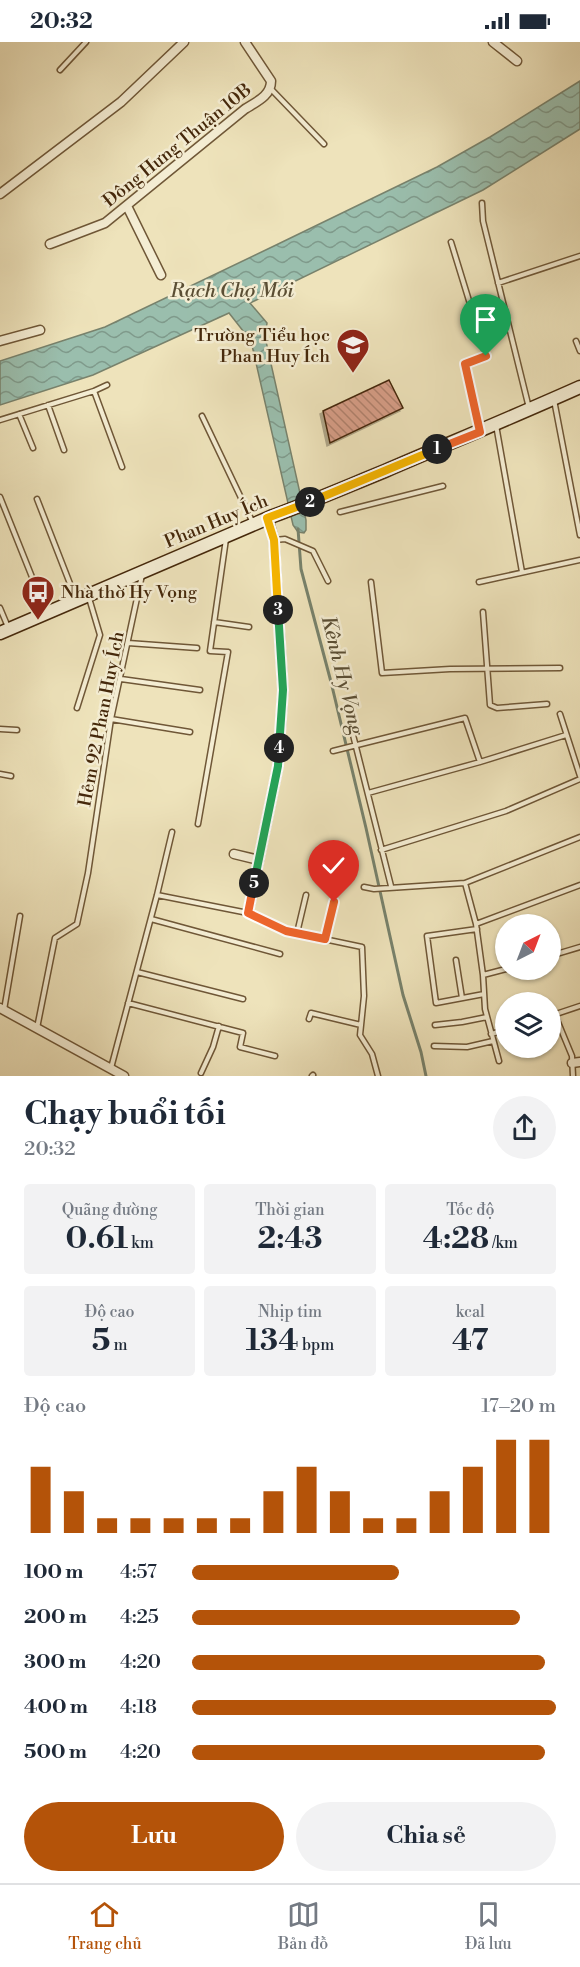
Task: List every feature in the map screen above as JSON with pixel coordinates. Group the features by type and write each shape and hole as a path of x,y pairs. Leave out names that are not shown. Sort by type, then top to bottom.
{"main road":[{"name":"Phan Huy Ích","path":"4,631 270,517 480,432 580,387"}],"street":[{"path":"0,194 121,102 184,42"},
{"name":"Đông Hưng Thuận 10B","path":"50,244 105,223 244,109 266,95 271,88 271,81 245,42"},
{"path":"494,42 517,62"},
{"path":"127,206 162,274"},
{"path":"0,341 40,330"},
{"path":"248,913 278,766 283,690 274,540 270,517"},
{"path":"234,854 259,860"},
{"path":"2,1010 37,1028 109,1072 124,1076"}],"lane":[{"path":"60,70 86,42"},
{"path":"271,88 324,144"},
{"path":"482,203 483,221 529,408"},
{"path":"451,242 486,356 465,364 480,432"},
{"path":"498,283 580,256"},
{"path":"576,341 580,351"},
{"path":"0,420 107,385"},
{"path":"94,391 123,467"},
{"path":"554,399 580,535"},
{"path":"48,405 64,450"},
{"path":"19,414 33,448"},
{"path":"202,416 254,524"},
{"path":"496,424 522,572"},
{"path":"340,512 443,486"},
{"path":"0,497 46,613"},
{"path":"37,499 100,635 77,708"},
{"path":"198,824 228,652 210,651 226,536"},
{"path":"274,540 285,539 313,551 328,580"},
{"path":"479,582 580,560"},
{"name":"Hẻm 92 Phan Huy Ích","path":"37,1028 55,938 77,924 88,873 111,719 142,571"},
{"path":"372,582 382,672 560,668"},
{"path":"0,608 4,631"},
{"path":"483,612 490,705 497,708 547,704"},
{"path":"214,622 249,627"},
{"path":"128,643 197,648"},
{"path":"121,679 200,690"},
{"path":"381,850 506,811 580,777 560,714"},
{"path":"333,751 465,718 480,762"},
{"path":"111,719 190,732"},
{"path":"351,727 392,886"},
{"path":"0,729 17,730"},
{"path":"368,793 566,735"},
{"path":"0,774 11,776"},
{"path":"109,1072 172,832"},
{"path":"364,887 374,889 392,886 465,883 580,837"},
{"path":"465,883 476,926 487,1017 499,1061"},
{"path":"484,993 436,1003 427,936 476,926 580,885"},
{"path":"157,895 248,913 286,931 362,947 364,996 360,1035 372,1054 378,1076"},
{"path":"297,933 306,895"},
{"path":"325,939 334,902"},
{"path":"2,1010 20,916"},
{"path":"151,919 280,954"},
{"path":"561,953 580,947"},
{"path":"456,960 462,998"},
{"path":"137,972 243,999"},
{"path":"483,975 495,972"},
{"path":"128,1003 243,1033 240,1047 275,1056"},
{"path":"561,1012 580,1006"},
{"path":"309,1020 311,1013 361,1025"},
{"path":"435,1025 487,1017"},
{"path":"201,1073 213,1047 219,1026"},
{"path":"561,1032 576,1063 573,1076"},
{"path":"491,1034 495,1033"},
{"path":"434,1046 467,1047 493,1041"}],"water":[{"name":"Rạch Chợ Mới","path":"580,81 580,129 483,190 250,303 267,323 265,337 306,520 304,533 298,532 293,525 251,341 229,313 93,375 0,405 0,361 105,327 274,246 437,167"}],"building":[{"name":"Trường Tiểu học Phan Huy Ích","path":"389,380 403,408 330,443 323,411"}],"waterway":[{"name":"Kênh Hy Vọng","path":"298,529 301,569 366,828 403,995 426,1076"}],"place":[{"name":"Trường Tiểu học Phan Huy Ích","path":"353,374"},
{"name":"Nhà thờ Hy Vọng","path":"38,621"}],"route":[{"path":"334,902 325,939 286,931 248,913 278,766 283,690 274,540 267,518 480,432 465,364 486,356"}]}
